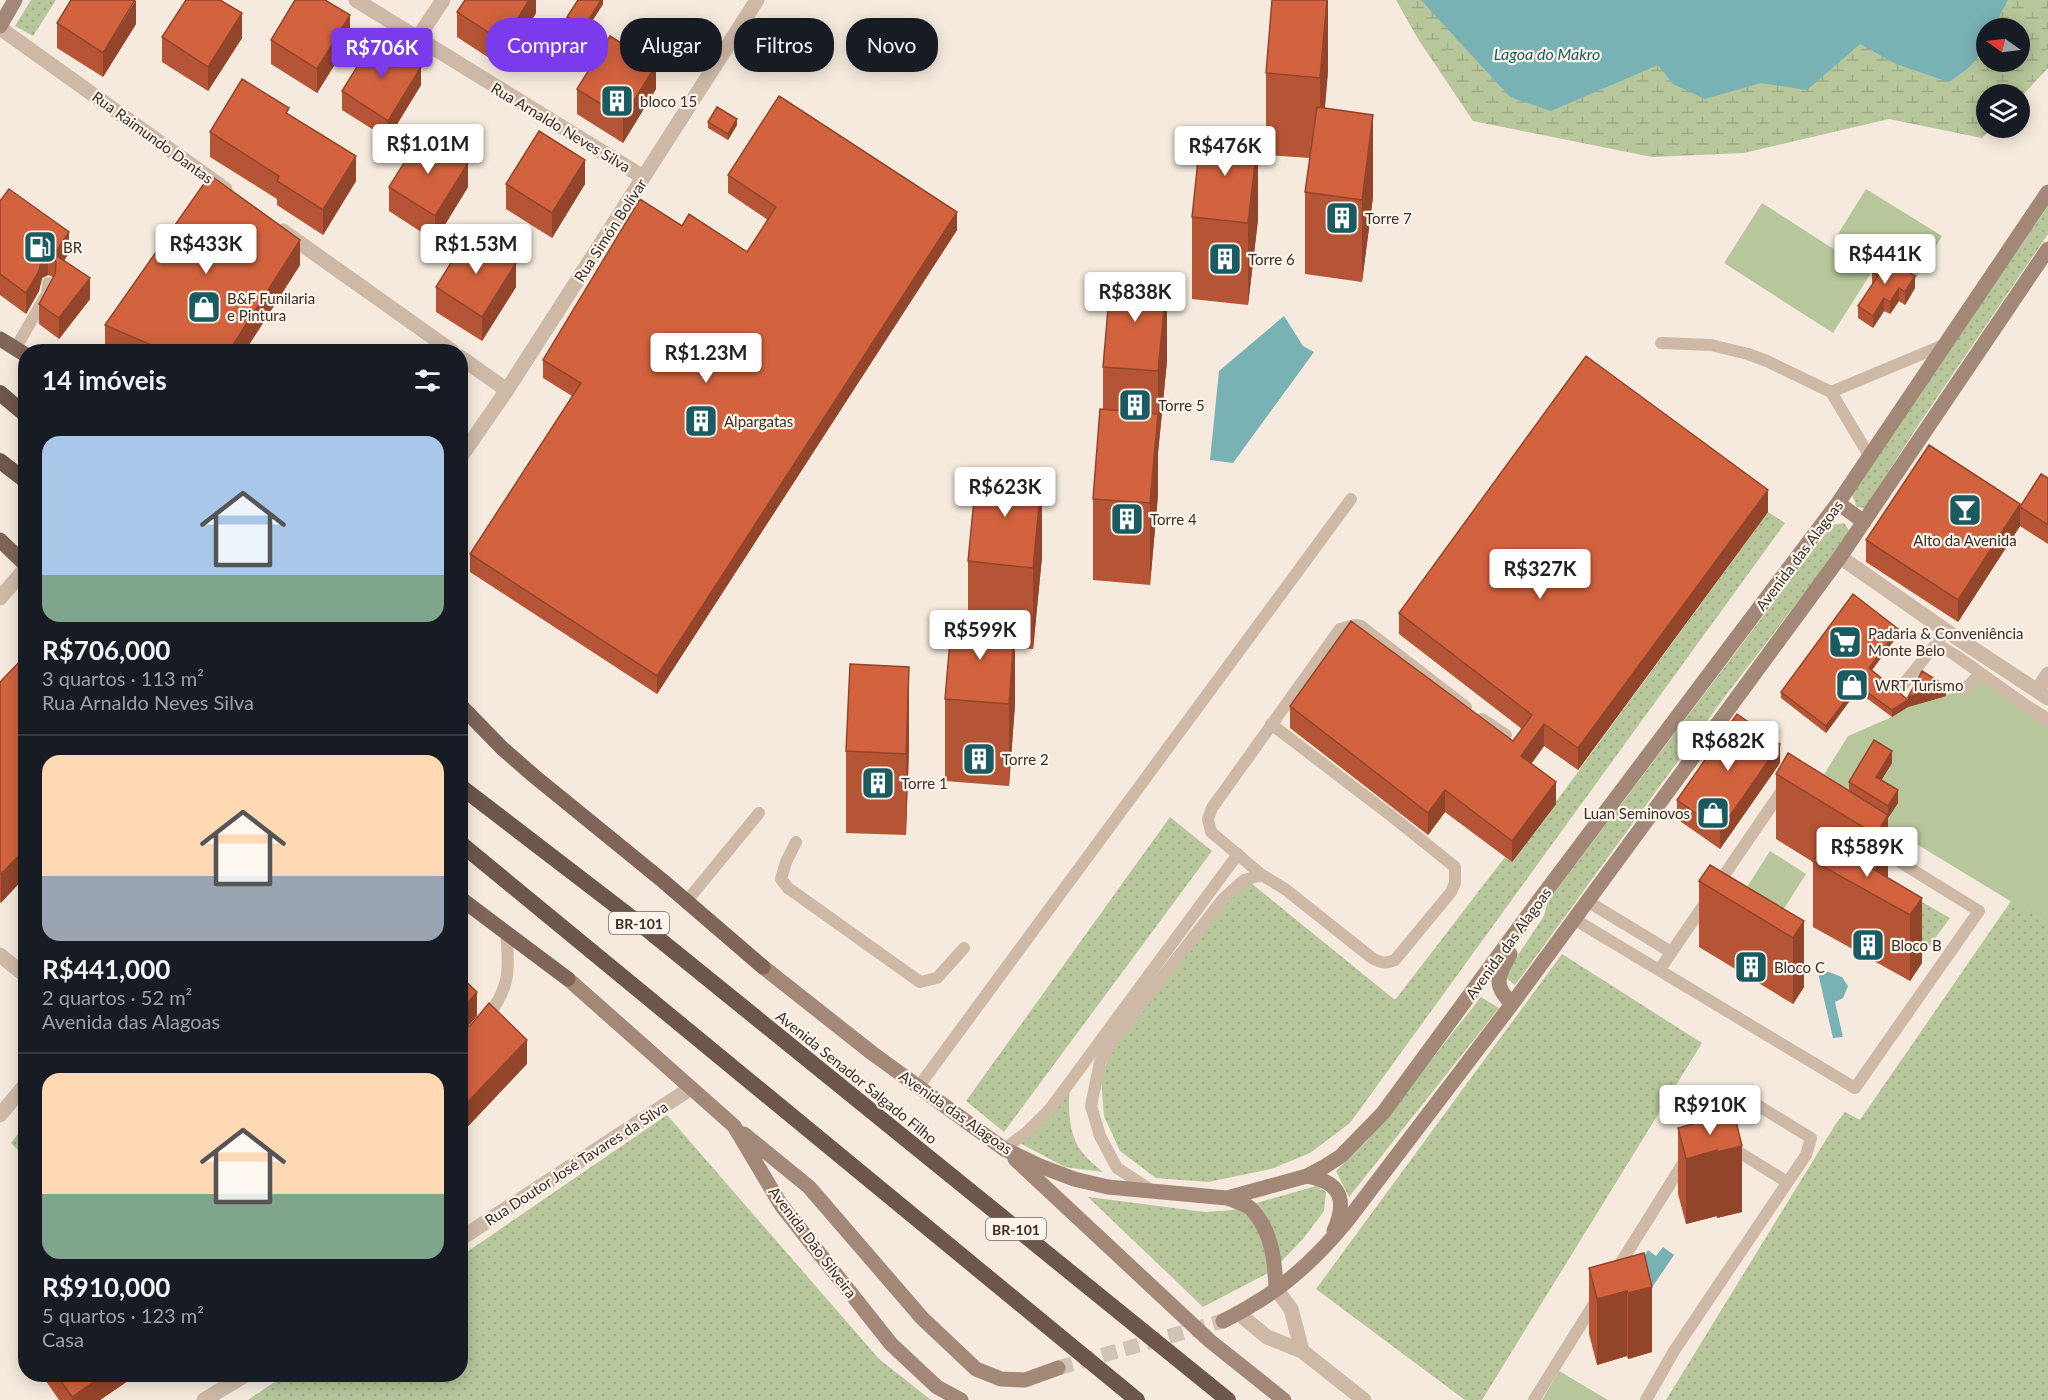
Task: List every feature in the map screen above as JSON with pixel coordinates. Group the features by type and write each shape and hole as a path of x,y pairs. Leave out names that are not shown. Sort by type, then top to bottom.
{"highway":[{"path":"0,393 18,408"},
{"path":"0,461 18,475"},
{"name":"Avenida Senador Salgado Filho","path":"468,792 649,931 1228,1400"},
{"path":"468,850 1137,1400"}],"main road":[{"path":"0,27 15,0"},
{"name":"Avenida das Alagoas","path":"687,902 872,1053 1004,1149 1040,1167 1074,1179 1108,1187 1227,1198 1307,1176 1341,1156 1383,1113 1537,903 1838,503 2048,192"},
{"path":"1223,1321 1253,1305 1294,1276 1328,1244 1512,1004 1840,557 2048,249"},
{"path":"0,339 18,351"},
{"path":"1838,503 1864,522"},
{"path":"0,540 18,559"},
{"path":"468,713 510,755 687,902"},
{"path":"1512,1004 1499,986 1501,970 1537,903"},
{"path":"468,904 506,932"},
{"name":"Avenida Dão Silveira","path":"506,932 568,979 734,1126 781,1205 891,1344 937,1387 961,1400"},
{"path":"734,1126 809,1187 922,1318 976,1369 1001,1379 1025,1380 1058,1368"},
{"path":"1004,1149 1210,1341 1284,1400"},
{"path":"1307,1176 1332,1184 1341,1198 1337,1224 1328,1244"},
{"path":"1227,1198 1252,1209 1266,1232 1275,1261 1276,1289"}],"street":[{"name":"Rua Arnaldo Neves Silva","path":"356,0 643,177"},
{"path":"417,39 443,0"},
{"name":"Rua Simón Bolívar","path":"468,446 507,390 757,0"},
{"name":"Rua Raimundo Dantas","path":"0,27 240,200"},
{"path":"269,220 442,344"},
{"path":"468,363 507,390"},
{"path":"1840,557 2042,694 2048,674"},
{"path":"0,598 18,577"},
{"path":"0,955 18,970"},
{"name":"Rua Doutor José Tavares da Silva","path":"468,1234 691,1088"},
{"path":"0,1115 18,1094"},
{"path":"1276,1289 1291,1309 1302,1351"},
{"path":"1238,1313 1267,1337 1302,1351 1364,1400"},
{"path":"204,1400 234,1382"}],"lane":[{"path":"24,344 48,294 48,283"},
{"path":"1661,344 1711,345 1748,354 1831,392 1870,457"},
{"path":"1831,392 1947,344"},
{"path":"919,1086 1351,499"},
{"path":"1271,724 1455,867 1455,883 1451,892 1395,960 1388,963 1372,958 1285,889 1262,875 1211,832 1208,819 1212,808 1271,724 1340,629 1354,625 1361,627 1506,735"},
{"path":"1902,686 1937,644 1945,630"},
{"path":"1937,644 2048,721"},
{"path":"1965,689 1980,674"},
{"path":"1660,969 1783,789 1792,795"},
{"path":"687,902 759,813"},
{"path":"1574,919 1855,1088 1979,911 1861,838"},
{"path":"796,842 781,879 788,888 920,982 937,978 964,948"},
{"path":"1004,1149 1027,1132 1050,1109 1238,854"},
{"path":"1154,1192 1117,1168 1100,1136 1091,1106 1100,1062 1112,1042 1224,899 1244,880 1262,875"},
{"path":"1587,901 1671,952"},
{"path":"476,1031 503,993 509,963 506,932"},
{"path":"1534,1400 1606,1285 1706,1140 1723,1104 1731,1096 1741,1095 1811,1138 1806,1155 1674,1351 1646,1400"},
{"path":"1706,1140 1787,1182"}],"green space":[{"path":"31,0 56,0 33,36 15,26"},
{"path":"1396,0 2048,0 2048,68 2030,87 2030,84 1976,84 1976,137 1889,119 1744,153 1652,157 1473,121 1418,39"},
{"path":"1866,189 1942,236 1915,280 1838,234"},
{"path":"1762,203 1871,273 1833,333 1724,263"},
{"path":"2048,206 2048,234 1865,508 1857,507 1851,493"},
{"path":"1768,512 1785,523 1350,1123 1310,1153 1271,1169 1208,1182 1156,1178 1120,1151 1104,1116 1101,1079 1110,1053 1228,887 1251,883 1395,1000 1505,857 1512,862"},
{"path":"1844,523 1851,533 1726,695 1515,985 1504,976 1544,916 1548,901 1832,525"},
{"path":"1991,676 2048,712 2048,924 1818,784 1848,736 1892,717 1908,707 1965,689"},
{"path":"1170,817 1212,851 1004,1132 966,1101"},
{"path":"1770,851 1806,874 1762,943 1726,920"},
{"path":"1896,887 1950,918 1925,952 1887,930"},
{"path":"2011,901 2048,924 2048,1400 1666,1400 1835,1125 1845,1112 1860,1120"},
{"path":"1562,954 1702,1043 1482,1400 1465,1400 1316,1289"},
{"path":"1481,997 1499,1008 1349,1197 1336,1171 1366,1142"},
{"path":"1070,1086 1069,1111 1077,1145 1084,1155 1103,1172 1065,1167 1016,1141"},
{"path":"667,1115 879,1359 931,1400 248,1400 274,1382 468,1382 468,1251"},
{"path":"18,1134 18,1150 11,1143"},
{"path":"1316,1186 1326,1192 1324,1211 1303,1239 1272,1271 1203,1307 1088,1197 1205,1212 1232,1210"},
{"path":"1559,1371 1608,1400 1542,1400"}],"water":[{"name":"Lagoa do Makro","path":"1421,0 2008,0 1998,18 1976,18 1976,59 1964,72 1949,82 1896,64 1860,44 1807,90 1761,83 1705,99 1673,84 1658,65 1551,111 1510,97"},
{"path":"1284,316 1303,346 1314,352 1233,463 1210,460 1219,371"},
{"path":"1826,971 1842,977 1848,986 1843,998 1835,1002 1843,1037 1833,1038 1818,973"},
{"path":"1663,1247 1674,1255 1653,1286 1641,1277 1639,1264 1648,1250 1656,1256"}],"building":[{"path":"71,0 135,0 103,53 57,23"},
{"path":"186,0 220,0 242,13 208,67 162,37"},
{"path":"295,0 325,0 350,15 317,69 271,40"},
{"path":"465,0 529,0 518,18 486,18 486,31 457,12"},
{"path":"578,0 601,0 590,18 567,17"},
{"path":"1272,0 1327,0 1320,78 1266,73"},
{"path":"610,36 620,42 620,72 652,72 623,118 577,89 588,72 608,72 608,39"},
{"path":"375,38 421,67 388,121 342,91"},
{"path":"242,79 289,108 286,113 356,156 323,210 277,181 279,176 210,132"},
{"name":"Alpargatas","path":"779,96 957,212 657,676 470,554 581,383 543,360 640,199 682,226 689,214 747,252 776,207 728,175"},
{"path":"717,107 737,119 728,134 708,122"},
{"path":"1317,107 1373,115 1362,200 1305,192"},
{"path":"539,131 585,160 552,213 506,184"},
{"path":"1201,132 1258,138 1248,223 1192,217"},
{"path":"422,134 468,163 435,216 389,187"},
{"name":"B&F Funilaria e Pintura","path":"210,175 300,240 233,344 149,344 105,325"},
{"path":"9,189 69,232 54,254 90,278 59,318 39,304 55,274 56,262 53,256 48,254 42,257 39,271 26,293 0,274 0,201"},
{"path":"469,234 516,263 482,317 436,287"},
{"path":"1882,256 1915,276 1905,292 1899,288 1890,302 1884,298 1873,316 1858,306 1878,276 1872,272"},
{"path":"1111,274 1167,279 1158,371 1103,367"},
{"path":"1586,356 1768,490 1578,748 1544,724 1521,756 1556,782 1512,841 1445,790 1428,813 1290,706 1351,621 1513,741 1532,715 1399,613"},
{"path":"1100,409 1158,414 1150,503 1093,499"},
{"path":"1929,445 2020,504 1958,600 1866,540"},
{"path":"977,469 1042,476 1033,568 968,561"},
{"path":"2041,474 2048,478 2048,525 2020,507"},
{"path":"1853,594 1898,629 1869,668 1908,700 1892,710 1857,685 1826,726 1781,692"},
{"path":"952,617 1015,622 1009,704 945,699"},
{"path":"18,663 18,856 1,874 0,873 0,682"},
{"path":"850,664 909,667 906,754 846,751"},
{"path":"1922,671 1946,686 1908,697"},
{"path":"1737,714 1780,744 1720,830 1677,800"},
{"path":"1874,740 1892,751 1876,777 1898,790 1888,806 1849,782"},
{"path":"1788,753 1888,815 1876,835 1776,774"},
{"path":"1827,842 1922,898 1910,915 1813,861"},
{"path":"1710,865 1804,921 1793,938 1699,881"},
{"path":"468,984 477,992 468,1003"},
{"path":"489,1003 527,1040 468,1102 468,1027"},
{"path":"1734,1113 1742,1146 1686,1159 1678,1128"},
{"path":"1644,1253 1652,1287 1597,1299 1589,1268"},
{"path":"62,1382 94,1382 72,1397"}],"tunnel":[{"path":"1058,1368 1223,1321"}],"place":[{"name":"bloco 15","path":"617,101"},
{"name":"Torre 7","path":"1342,218"},
{"name":"BR","path":"40,247"},
{"name":"Torre 6","path":"1225,259"},
{"name":"B&F Funilaria e Pintura","path":"204,307"},
{"name":"Torre 5","path":"1135,405"},
{"name":"Alpargatas","path":"701,421"},
{"name":"Alto da Avenida","path":"1965,510"},
{"name":"Torre 4","path":"1127,519"},
{"name":"Padaria & Conveniência Monte Belo","path":"1845,642"},
{"name":"WRT Turismo","path":"1852,685"},
{"name":"Torre 2","path":"979,759"},
{"name":"Torre 1","path":"878,783"},
{"name":"Luan Seminovos","path":"1713,813"},
{"name":"Bloco B","path":"1868,945"},
{"name":"Bloco C","path":"1751,967"}]}
